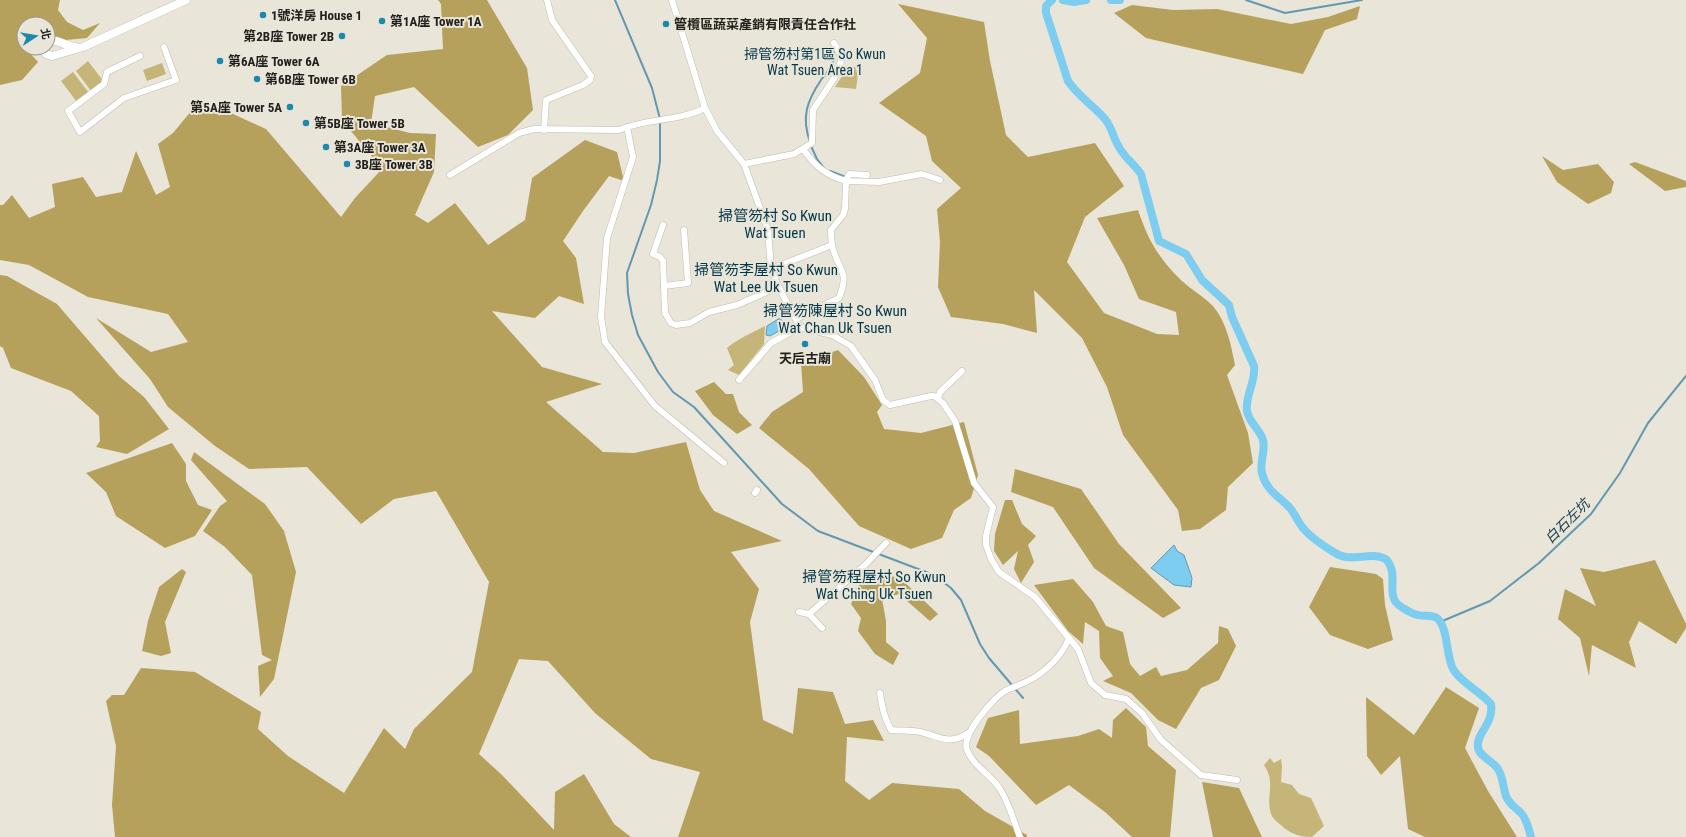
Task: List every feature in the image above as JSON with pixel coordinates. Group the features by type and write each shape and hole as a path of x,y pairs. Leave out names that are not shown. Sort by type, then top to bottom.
{"street":[{"path":"56,55 83,47 186,0"},
{"path":"544,130 546,100 583,85 590,80 591,76 552,20 547,0"},
{"path":"672,0 704,108 717,132 744,164 768,230 771,269 778,287 800,327"},
{"path":"56,41 68,46 83,47"},
{"path":"744,164 794,154 810,144 813,110 835,77 841,61 840,54 834,43"},
{"path":"140,56 107,72 104,84 68,111 80,132 124,98 176,80 164,47"},
{"path":"450,175 519,133 534,129 619,130 644,123 692,115 704,108"},
{"path":"627,127 633,157 607,238 601,317 605,342 655,406 724,463"},
{"path":"803,149 814,164 824,172 847,178 879,182 922,174 940,180"},
{"path":"847,178 867,175"},
{"path":"796,319 839,298 845,279 832,245 832,227 844,215 846,209 847,178"},
{"path":"663,225 651,253 660,256 663,261 665,313 671,323 676,325 690,323 709,312 737,305 778,287"},
{"path":"664,286 688,283 684,230"},
{"path":"771,269 832,245"},
{"path":"739,380 770,343 800,327 832,335 850,346 869,370 886,404 890,405 931,396 938,398 955,421 974,483 993,507 986,536 986,545 991,559 999,572 1035,597 1078,649 1091,683 1099,691 1105,695 1126,699 1142,713 1161,740 1201,775 1237,780"},
{"path":"938,398 940,392 962,371"},
{"path":"809,614 884,545"},
{"path":"799,612 809,614 822,628"},
{"path":"880,693 885,720 891,730 918,731 947,741 960,739 968,733 1004,691 1037,677 1048,668 1065,647 1069,638"},
{"path":"968,733 966,748 976,765 1000,789 1020,837"}],"shaded area":[{"path":"0,0 60,0 58,10 67,22 83,30 100,23 87,38 66,40 56,37 56,16 16,16 16,56 33,56 38,62 22,80 0,85"},
{"path":"438,0 487,0 527,68 533,110 508,135 478,147 414,87 375,96 371,123 410,133 436,134 434,172 415,215 428,223 455,203 488,245 525,220 532,178 585,140 617,152 624,181 609,176 563,241 576,258 584,304 559,296 535,318 492,311 542,367 602,384 546,402 603,452 634,453 686,442 700,490 714,511 782,541 731,552 759,589 750,622 763,720 793,734 798,688 833,692 845,724 873,720 884,741 847,737 845,781 869,800 892,783 959,789 985,811 1027,835 1027,837 678,837 700,772 651,759 595,713 548,661 519,659 479,754 502,775 554,830 555,792 584,774 614,824 631,837 115,837 112,805 116,746 106,701 112,695 124,695 141,668 195,672 261,712 258,729 288,756 344,793 384,728 405,749 414,729 472,672 489,582 436,491 394,499 361,524 307,467 249,469 215,446 168,407 150,379 96,318 151,352 188,342 168,314 88,297 29,265 0,260 0,205 3,205 12,195 29,218 55,207 52,184 83,177 96,197 122,192 136,151 156,195 170,187 158,144 173,133 197,104 211,104 266,129 341,217 355,198 382,169 342,120 341,86 387,55 443,49 441,4"},
{"path":"898,4 984,22 990,61 1006,135 1028,157 1095,143 1124,186 1085,217 1067,262 1104,313 1157,334 1179,335 1176,312 1139,299 1124,265 1097,218 1138,210 1150,240 1167,265 1182,281 1213,306 1218,313 1228,334 1235,365 1227,375 1248,433 1253,463 1228,487 1226,510 1200,529 1182,531 1178,510 1123,435 1107,387 1082,338 1034,290 1037,333 1003,324 951,317 938,287 940,242 937,209 961,188 932,161 926,136 879,103 920,73 927,38"},
{"path":"1132,5 1173,10 1217,9 1291,24 1328,17 1360,6 1357,19 1325,30 1303,74 1146,38 1114,13"},
{"path":"88,61 104,82 91,91 76,71"},
{"path":"162,63 166,74 147,81 143,70"},
{"path":"845,66 855,67 857,75 856,89 835,87 842,76"},
{"path":"73,72 89,93 77,102 61,81"},
{"path":"1542,156 1563,170 1598,164 1614,182 1611,193 1588,204 1557,182"},
{"path":"1635,162 1686,181 1686,187 1665,191 1629,164"},
{"path":"0,275 7,276 57,304 119,376 144,397 169,429 127,454 96,447 100,441 99,416 71,391 11,368 3,348 0,346"},
{"path":"765,326 764,344 739,375 728,370 734,365 727,348 741,338"},
{"path":"838,350 864,377 882,405 877,412 884,429 921,433 964,422 978,475 971,498 954,510 942,538 911,549 859,526 809,469 759,428 772,412 803,392 801,363"},
{"path":"714,382 726,394 733,394 739,412 752,425 737,434 713,415 695,391"},
{"path":"172,443 186,464 186,481 198,505 212,510 195,536 165,548 116,516 106,492 86,473"},
{"path":"194,452 265,504 284,531 296,572 274,679 260,697 258,666 272,660 262,655 252,575 225,547 203,531 220,506 227,501 191,460"},
{"path":"1015,469 1081,489 1119,544 1181,608 1163,618 1094,568 1053,507 1011,492"},
{"path":"1005,500 1012,500 1022,524 1036,536 1028,545 1034,562 1021,583 1014,569 1018,551 1003,565 994,551 995,534"},
{"path":"1655,560 1686,624 1686,628 1676,644 1639,621 1629,642 1636,668 1592,645 1589,676 1580,638 1558,619 1565,589 1596,606 1580,568 1604,572"},
{"path":"1330,567 1376,574 1383,579 1385,605 1393,640 1368,649 1330,635 1309,607"},
{"path":"182,569 186,572 165,622 171,653 161,656 142,651 148,621 159,587"},
{"path":"868,572 900,578 938,614 930,621 899,594 882,599 886,621 886,642 899,653 893,665 875,654 858,631 861,618 851,604 858,587"},
{"path":"1073,579 1093,602 1106,626 1123,632 1130,664 1140,676 1156,667 1161,676 1187,670 1218,643 1219,626 1228,629 1236,646 1219,680 1201,688 1176,729 1158,720 1131,693 1103,681 1113,676 1100,658 1099,631 1085,622 1083,644 1068,631 1034,585"},
{"path":"1446,687 1479,708 1465,748 1488,791 1517,837 1425,837 1408,829 1400,756 1381,775 1367,756 1366,697 1414,735"},
{"path":"1126,708 1146,727 1148,746 1176,770 1170,837 1132,837 1105,812 1069,785 1036,805 989,756 976,747 988,718 1019,710 1020,744 1078,736 1099,729 1112,738 1113,720"},
{"path":"1270,758 1274,763 1281,759 1281,782 1292,785 1299,794 1311,798 1324,826 1312,837 1300,836 1289,832 1272,816 1269,803 1270,778 1264,765"},
{"path":"1202,782 1239,788 1262,837 1213,837"}],"water":[{"path":"780,318 786,327 770,336 766,335 767,326"},
{"path":"1174,545 1177,551 1184,555 1192,578 1191,587 1174,585 1151,568"}],"waterway":[{"path":"615,0 652,88 660,119 660,161 657,180 651,205 627,273 628,294 638,335 658,372 673,392 694,407 782,504 818,531 934,575 951,588 961,600 980,644 989,658 1023,698"},
{"path":"1052,0 1046,6 1046,13 1068,81 1076,91 1105,119 1121,151 1141,174 1159,241 1186,254 1202,280 1229,305 1232,317 1254,366 1247,411 1250,419 1262,436 1264,448 1261,469 1267,485 1273,493 1290,508 1301,526 1328,549 1343,556 1375,556 1387,560 1393,576 1392,592 1395,601 1405,610 1421,616 1436,617 1438,619 1444,629 1449,657 1456,674 1491,704 1490,717 1480,737 1478,747 1481,754 1498,769 1507,799 1524,816 1531,837"},
{"path":"1063,0 1074,2 1086,0"},
{"path":"1111,0 1120,0"},
{"path":"1246,0 1285,13 1362,0"},
{"path":"810,142 806,125 809,102 816,88 832,64 834,52"},
{"path":"811,146 817,159 824,168"},
{"path":"830,171 846,177"},
{"name":"白石左坑","path":"1440,622 1490,601 1539,563 1591,514 1620,473 1648,423 1686,376"}],"place":[{"name":"1號洋房 House 1","path":"263,15"},
{"name":"第1A座 Tower 1A","path":"382,21"},
{"name":"管欖區蔬菜產銷有限責任合作社","path":"666,24"},
{"name":"第2B座 Tower 2B","path":"342,36"},
{"name":"第6A座 Tower 6A","path":"220,61"},
{"name":"第6B座 Tower 6B","path":"257,79"},
{"name":"第5A座 Tower 5A","path":"290,107"},
{"name":"第5B座 Tower 5B","path":"306,123"},
{"name":"第3A座 Tower 3A","path":"326,147"},
{"name":"3B座 Tower 3B","path":"347,164"},
{"name":"天后古廟","path":"805,344"}],"district":[{"name":"掃管笏村第1區 So Kwun Wat Tsuen Area 1","path":"815,62"},
{"name":"掃管笏村 So Kwun Wat Tsuen","path":"775,224"},
{"name":"掃管笏李屋村 So Kwun Wat Lee Uk Tsuen","path":"766,278"},
{"name":"掃管笏陳屋村 So Kwun Wat Chan Uk Tsuen","path":"835,320"},
{"name":"掃管笏程屋村 So Kwun Wat Ching Uk Tsuen","path":"874,586"}]}
